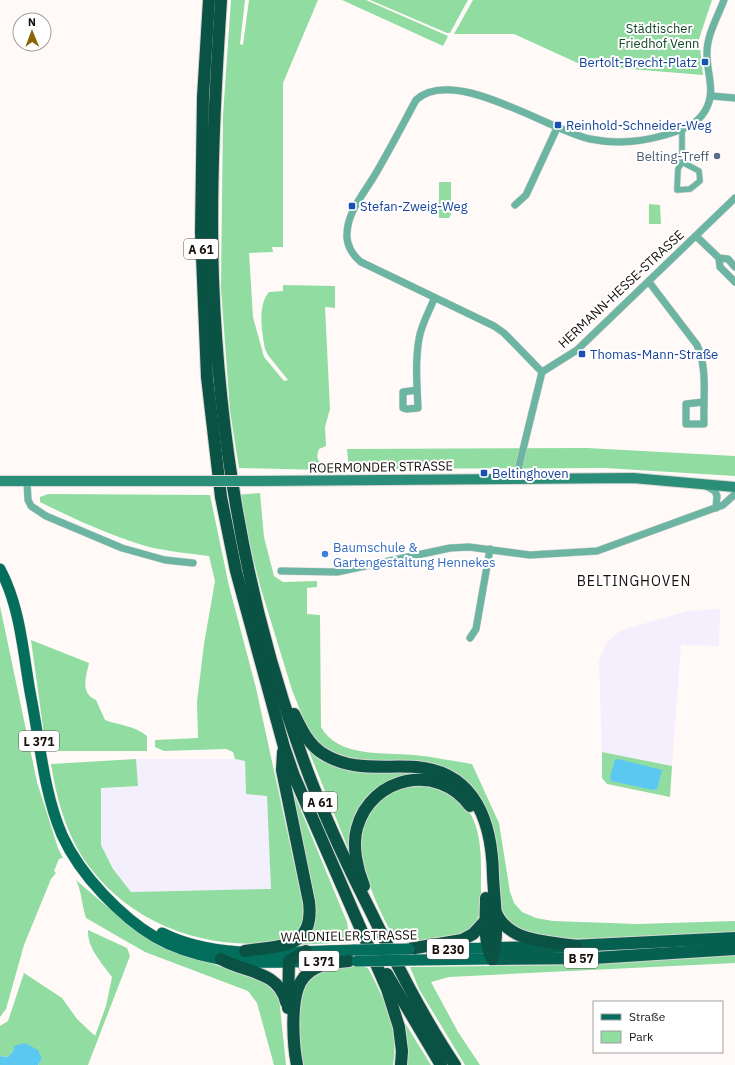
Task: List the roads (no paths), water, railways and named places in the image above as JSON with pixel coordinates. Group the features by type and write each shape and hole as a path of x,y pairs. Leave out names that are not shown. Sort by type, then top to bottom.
{"highway":[{"name":"A 61","path":"209,0 203,97 200,232 207,377 220,496 236,571 284,747 294,776 359,925 440,1065"},
{"name":"A 61","path":"221,0 212,149 213,278 216,333 224,421 235,500 245,552 272,663 298,745 319,800 341,853 382,936 443,1047 455,1065"},
{"path":"272,663 286,690 302,730 310,742 320,752 340,762 358,766 430,769 443,773 463,786 482,811 487,826 492,857 494,907 491,952"},
{"path":"245,951 284,947 301,937 309,923 309,902 282,770 284,747"},
{"path":"382,936 362,881 356,858 356,830 361,815 371,801 391,786 407,781 425,780 444,785 459,794 473,810 481,830 484,845 486,920 491,952"},
{"path":"494,907 504,924 521,936 535,940 576,946"},
{"path":"409,949 462,940 473,934 486,920"},
{"path":"359,925 387,990 399,1027 402,1051 400,1065"},
{"name":"WALDNIELER STRASSE","path":"491,952 735,938"},
{"name":"WALDNIELER STRASSE","path":"491,952 594,958 735,949"},
{"path":"291,1065 288,1008 289,961 306,951"},
{"path":"297,1065 294,1008 296,992 300,982 306,974 318,966 354,957"},
{"path":"221,959 230,964 265,975 274,982 283,993 288,1008"}],"main road":[{"name":"ROERMONDER STRASSE","path":"0,481 258,481 633,478 735,487"},
{"name":"ROERMONDER STRASSE","path":"0,487 27,482"},
{"name":"WALDNIELER STRASSE","path":"0,569 16,612 50,797 62,835 74,858 85,874 129,920 161,940 193,953 221,959 289,961 354,957 383,950 409,949 491,952"},
{"name":"WALDNIELER STRASSE","path":"117,908 169,937 216,949 245,951 306,951 389,961 414,960 491,952"}],"street":[{"path":"516,478 542,372 504,333 494,326 434,299 360,262 351,250 347,233 354,208 376,174 416,100 423,94 431,91 470,93 496,100 557,128 588,138 614,141 636,141 682,130 702,117 712,96 707,51 710,37 724,0"},
{"path":"712,96 735,98"},
{"path":"515,205 526,195 557,128"},
{"path":"682,130 682,162 678,169 677,190 690,189 700,181 699,171 682,162"},
{"name":"HERMANN-HESSE-STRASSE","path":"542,372 577,350 735,198"},
{"name":"HERMANN-HESSE-STRASSE","path":"696,236 719,258 728,259 735,267"},
{"name":"HERMANN-HESSE-STRASSE","path":"719,258 720,267 735,282"},
{"path":"649,282 697,345 704,366 703,402"},
{"path":"418,390 417,356 419,338 434,299"},
{"path":"27,482 28,500 31,506 46,516 122,548 165,560 193,563"},
{"path":"704,485 715,491 719,506"},
{"path":"719,506 735,494"},
{"path":"281,571 338,572 450,548 469,547 530,555 597,551 735,501"},
{"path":"470,638 476,630 490,549"}],"water":[{"path":"618,759 662,770 657,789 653,790 611,781 610,777 615,760"},
{"path":"25,1043 38,1050 42,1059 38,1065 0,1065 0,1056 8,1057 14,1050 14,1046"}],"place":[{"name":"Bertolt-Brecht-Platz","path":"705,62"},
{"name":"Reinhold-Schneider-Weg","path":"558,125"},
{"name":"Belting-Treff","path":"717,156"},
{"name":"Stefan-Zweig-Weg","path":"352,206"},
{"name":"Thomas-Mann-Straße","path":"582,354"},
{"name":"Beltinghoven","path":"484,473"},
{"name":"Baumschule & Gartengestaltung Hennekes","path":"325,554"}],"district":[{"name":"BELTINGHOVEN","path":"634,581"}],"park label":[{"name":"Städtischer Friedhof Venn","path":"659,36"}]}
